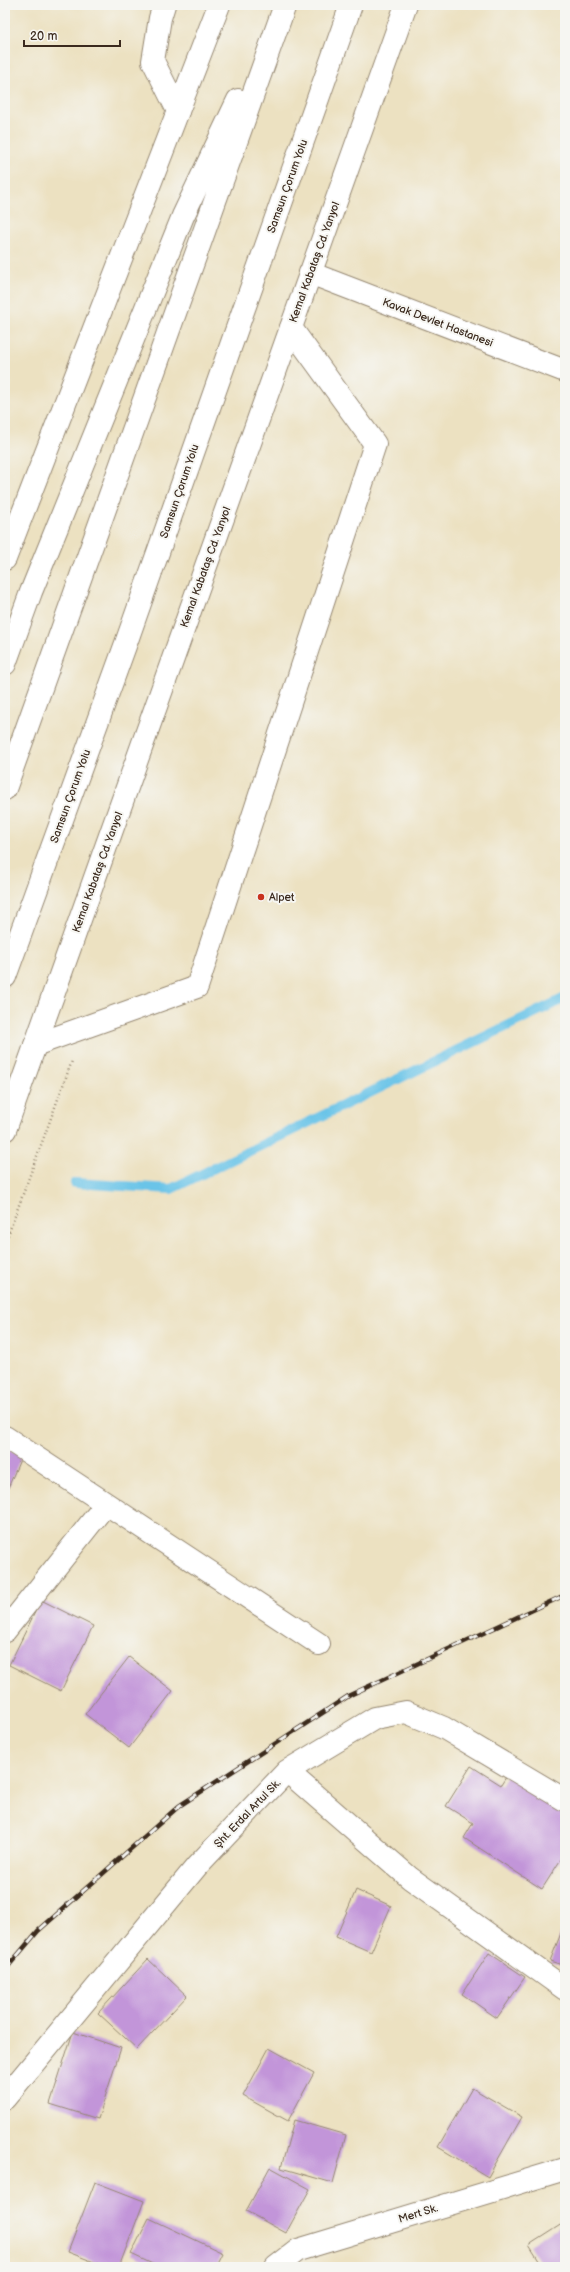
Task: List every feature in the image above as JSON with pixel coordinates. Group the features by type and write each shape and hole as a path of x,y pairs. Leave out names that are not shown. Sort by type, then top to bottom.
{"main road":[{"path":"164,5 160,18 153,61 178,110"},
{"path":"5,559 220,5"},
{"path":"5,664 31,592 183,216 284,5"},
{"path":"5,789 284,5"},
{"name":"Samsun Çorum Yolu","path":"5,977 122,653 351,5"},
{"name":"Kemal Kabataş Cd. Yanyol","path":"5,1130 406,5"},
{"name":"Kavak Devlet Hastanesi","path":"310,273 565,371"},
{"path":"35,1045 197,987 375,444 291,328"},
{"path":"5,1437 319,1644"},
{"path":"5,1630 106,1504"},
{"name":"Şht. Erdal Artul Sk.","path":"5,2098 197,1866 287,1771 375,1718 406,1712 444,1728 565,1800"},
{"path":"287,1771 410,1878 565,1989"},
{"name":"Mert Sk.","path":"276,2267 298,2250 565,2169"}],"path":[{"path":"5,1243 85,1027"}],"building":[{"path":"5,1448 22,1455 5,1495"},
{"path":"41,1600 93,1626 61,1691 9,1665"},
{"path":"129,1657 173,1691 129,1748 85,1714"},
{"path":"471,1766 501,1785 508,1774 565,1811 565,1853 542,1889 464,1838 473,1823 446,1806"},
{"path":"356,1890 391,1906 371,1952 336,1937"},
{"path":"565,1923 565,1966 550,1961"},
{"path":"489,1953 525,1977 497,2018 462,1994"},
{"path":"148,1959 187,1996 137,2049 98,2013"},
{"path":"73,2032 121,2048 98,2119 50,2104"},
{"path":"269,2048 314,2073 288,2121 243,2096"},
{"path":"472,2088 522,2117 488,2177 438,2147"},
{"path":"294,2120 346,2135 333,2183 281,2168"},
{"path":"270,2167 310,2189 286,2233 246,2211"},
{"path":"95,2182 144,2201 119,2267 107,2267 68,2252"},
{"path":"149,2218 223,2253 216,2267 159,2267 131,2254"},
{"path":"565,2222 565,2267 543,2267 529,2245"}],"waterway":[{"path":"75,1183 171,1189 565,998"}],"railway":[{"path":"5,1970 38,1931 179,1806 350,1695 565,1595"}],"place":[{"name":"Alpet","path":"261,897"}]}
